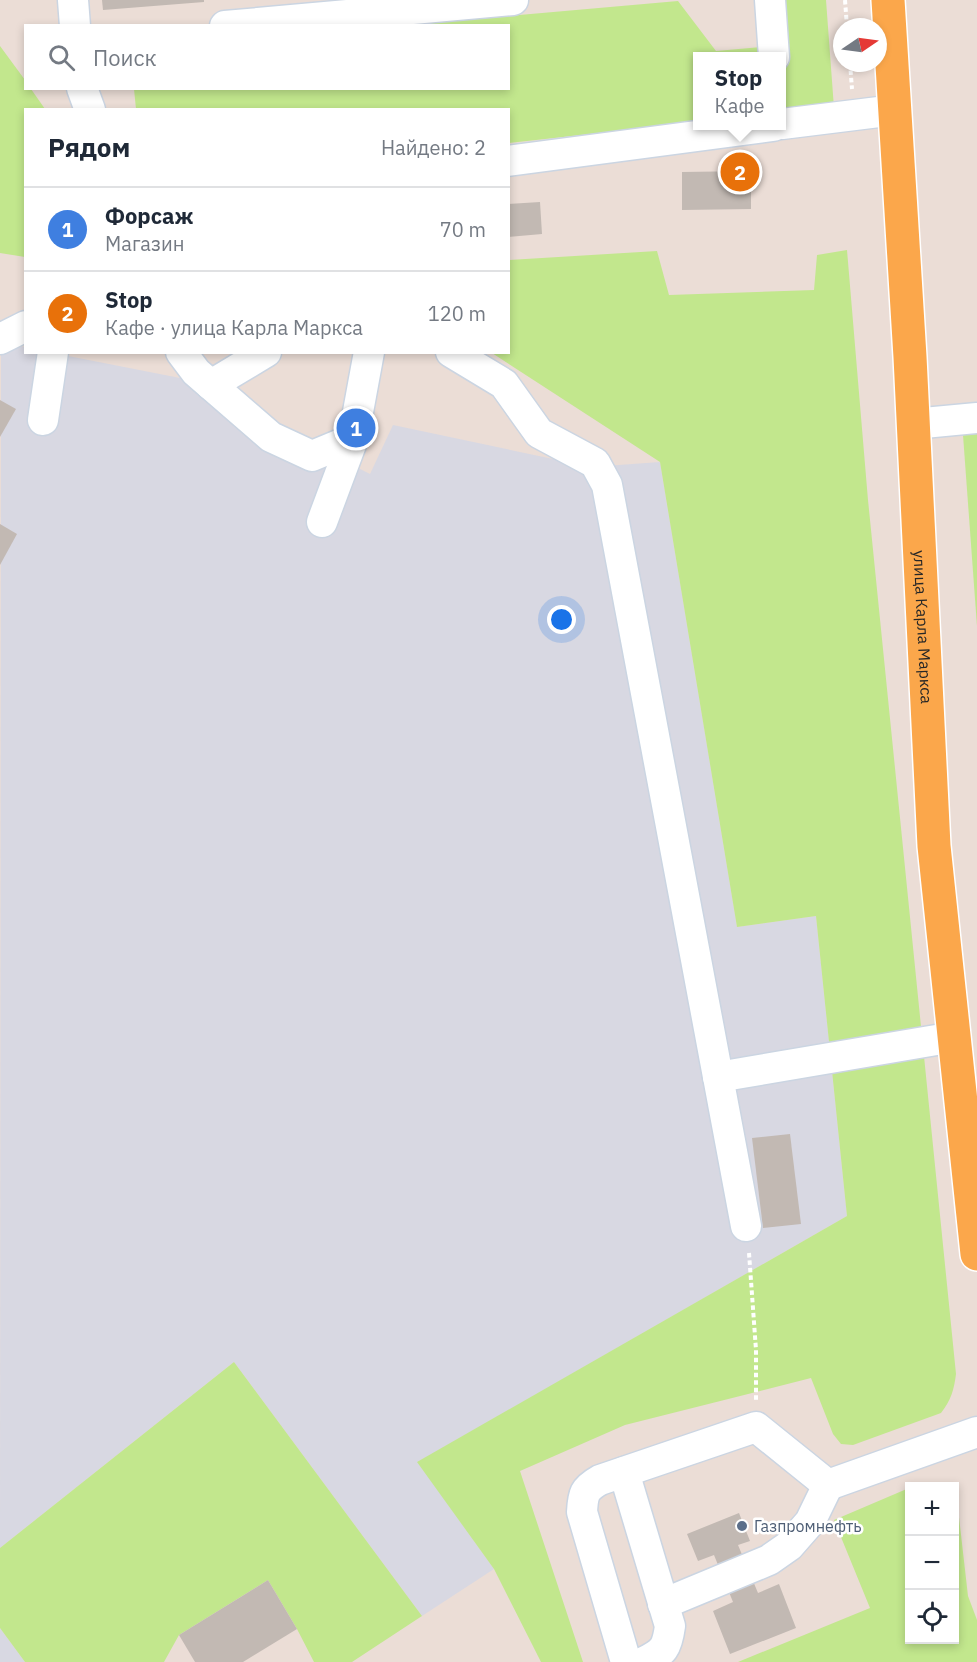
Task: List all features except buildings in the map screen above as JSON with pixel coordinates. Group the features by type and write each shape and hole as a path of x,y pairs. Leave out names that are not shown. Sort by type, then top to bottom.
{"main road":[{"name":"улица Карла Маркса","path":"888,0 913,424 934,846 977,1254"}],"street":[{"path":"73,0 75,24"},
{"path":"233,24 286,10 513,0"},
{"path":"770,0 774,52"},
{"path":"83,90 89,108"},
{"path":"786,124 895,110"},
{"path":"510,161 743,130"},
{"path":"0,339 24,327"},
{"path":"43,420 53,354"},
{"path":"183,354 196,372 271,437 312,456 353,439"},
{"path":"211,385 263,354"},
{"path":"322,522 353,439 369,354"},
{"path":"454,354 504,384 539,433 595,463 607,485 746,1226"},
{"path":"913,424 977,418"},
{"path":"718,1077 954,1037"},
{"path":"626,1662 582,1512 583,1496 589,1486 600,1480 756,1427 828,1485"},
{"path":"663,1604 769,1560 789,1546 810,1522 828,1485 977,1432"},
{"path":"624,1472 670,1626 668,1642 659,1654 644,1662"}],"path":[{"path":"845,0 846,18"},
{"path":"746,1226 756,1350 756,1427"}],"shaded area":[{"path":"1,342 24,347 24,354 58,354 180,378 370,474 393,425 591,467 660,462 737,927 816,916 847,1216 418,1462 494,1569 422,1616 234,1362 0,1548"},
{"path":"0,1628 25,1662 0,1662"}],"green space":[{"path":"770,0 826,0 834,108 786,113 786,52 693,52 693,123 510,143 510,108 136,108 134,90 510,90 510,24 418,24 678,1 716,51 773,46"},
{"path":"0,46 24,79 24,90 32,90 44,108 24,108 24,257 0,253"},
{"path":"847,250 868,500 956,1374 954,1385 950,1399 941,1413 853,1445 841,1444 833,1434 811,1378 625,1425 520,1471 583,1662 541,1662 494,1569 417,1462 847,1216 816,916 737,927 660,462 494,354 510,354 510,260 657,251 669,295 814,290 817,255"},
{"path":"977,434 977,626 963,435"},
{"path":"234,1362 422,1616 352,1662 314,1662 268,1580 179,1635 164,1662 25,1662 0,1628 0,1548"},
{"path":"905,1490 905,1644 959,1644 959,1517 968,1596 977,1620 977,1662 738,1662 870,1608 834,1520"}],"place":[{"name":"Stop","path":"740,172"},
{"name":"Форсаж","path":"356,428"},
{"name":"Газпромнефть","path":"742,1526"}]}
